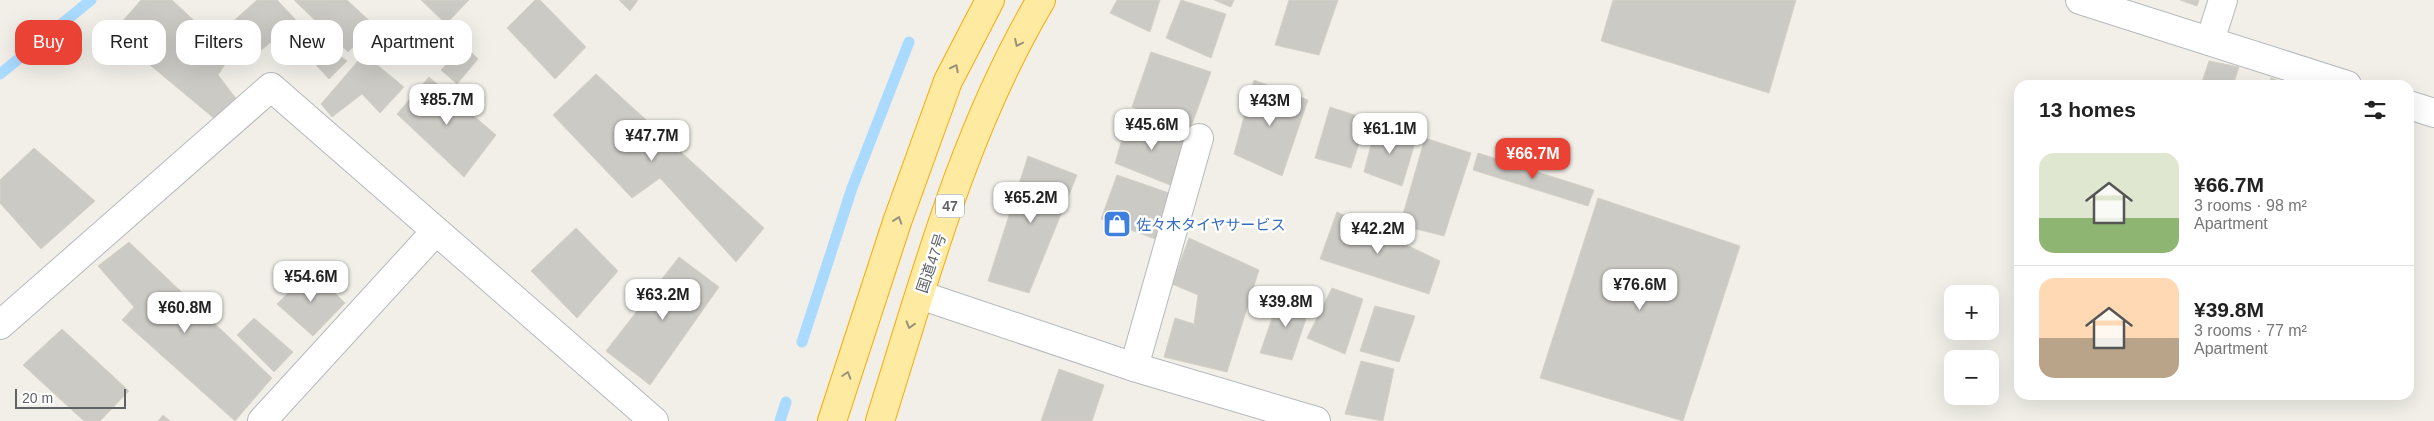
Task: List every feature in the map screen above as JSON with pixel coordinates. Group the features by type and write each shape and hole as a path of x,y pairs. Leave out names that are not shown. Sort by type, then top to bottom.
{"highway":[{"path":"832,421 897,222 948,81 990,0"},
{"name":"国道47号","path":"880,421 975,132 1026,24 1041,0"}],"street":[{"path":"2080,0 2116,5 2210,41 2331,80"},
{"path":"2210,41 2223,0"},
{"path":"0,325 271,86 435,232 654,421"},
{"path":"2414,107 2434,113"},
{"path":"1134,367 1199,138"},
{"path":"262,421 435,232"},
{"path":"920,295 1134,367 1316,421"}],"building":[{"path":"141,0 172,0 193,20 176,20 176,65 224,65 218,75 238,101 216,120 150,65 166,65 166,20 124,20"},
{"path":"257,0 277,0 296,20 271,20 271,42 261,50 261,20 235,20"},
{"path":"294,0 347,0 369,20 353,20 353,47 348,52 343,47 343,20 315,20"},
{"path":"421,0 469,0 450,20 442,20"},
{"path":"535,0 540,0 586,47 555,79 507,28"},
{"path":"619,0 638,0 630,11"},
{"path":"1117,0 1160,0 1150,32 1110,13"},
{"path":"1181,0 1226,14 1211,58 1166,38"},
{"path":"1214,0 1234,0 1231,7"},
{"path":"1289,0 1338,0 1319,55 1275,45"},
{"path":"1613,0 1796,0 1769,93 1601,41"},
{"path":"2180,0 2199,0 2197,6"},
{"path":"1151,52 1211,72 1191,127 1132,107"},
{"path":"472,53 478,59 457,84 441,70 446,65 472,65"},
{"path":"2209,61 2239,67 2235,80 2203,80"},
{"path":"316,65 343,65 329,79"},
{"path":"355,65 377,65 404,87 380,113 362,94 332,117 321,104"},
{"path":"596,74 764,228 736,262 660,178 632,198 553,115"},
{"path":"429,77 496,135 464,177 397,114"},
{"path":"1254,80 1308,100 1282,176 1234,154"},
{"path":"1330,107 1367,119 1351,168 1315,158"},
{"path":"1128,119 1191,138 1170,185 1115,163"},
{"path":"1376,125 1417,136 1402,186 1364,172"},
{"path":"1425,138 1471,153 1444,236 1400,225"},
{"path":"34,148 95,201 41,249 0,203 0,180"},
{"path":"1478,153 1594,190 1588,206 1473,170"},
{"path":"1028,156 1077,175 1029,293 988,281"},
{"path":"1117,175 1172,194 1158,240 1101,219"},
{"path":"1598,198 1740,246 1683,421 1540,378"},
{"path":"1337,212 1440,261 1429,294 1320,259"},
{"path":"576,228 618,271 577,318 531,271"},
{"path":"1189,238 1259,270 1227,372 1164,357 1175,318 1194,324 1198,295 1172,284"},
{"path":"129,242 272,378 235,421 122,320 134,307 98,266"},
{"path":"679,257 719,287 650,385 606,351"},
{"path":"311,270 345,303 313,336 277,304"},
{"path":"1332,288 1363,299 1345,354 1307,338"},
{"path":"1281,293 1311,304 1292,360 1260,353"},
{"path":"1375,306 1415,316 1399,362 1360,351"},
{"path":"254,318 293,352 274,372 237,335"},
{"path":"62,329 129,391 100,421 84,421 23,365"},
{"path":"1361,361 1394,369 1383,421 1345,414"},
{"path":"1059,369 1104,385 1092,421 1041,421"},
{"path":"163,415 170,421 158,421"}],"waterway":[{"path":"0,74 91,0"},
{"path":"802,342 852,188 909,42"},
{"path":"780,421 786,402"}],"place":[{"name":"佐々木タイヤサービス","path":"1117,224"}]}
